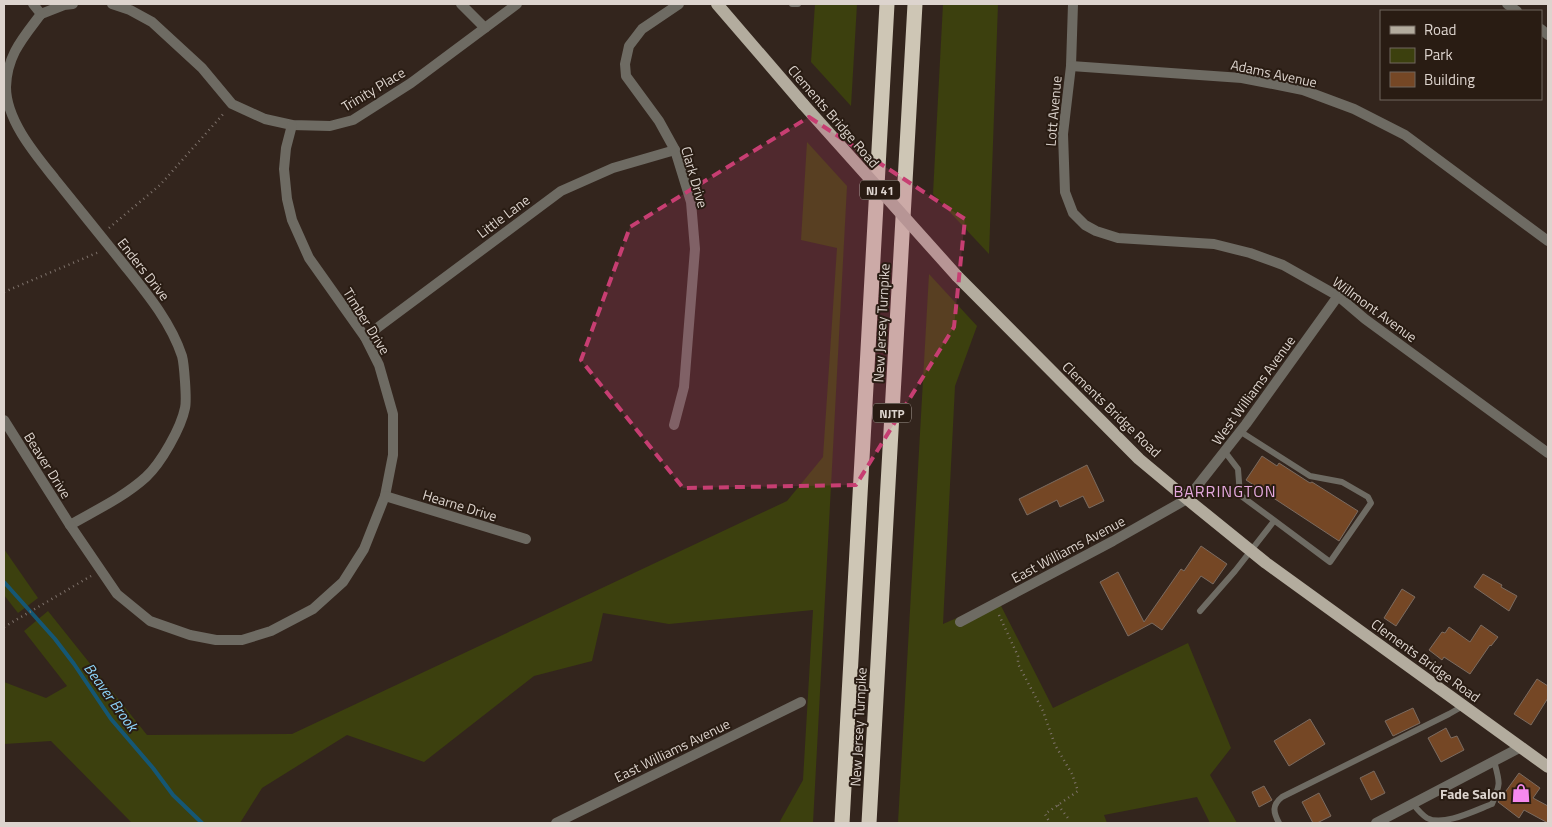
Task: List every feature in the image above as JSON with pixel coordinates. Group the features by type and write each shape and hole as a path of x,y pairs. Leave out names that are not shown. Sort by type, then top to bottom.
{"highway":[{"name":"New Jersey Turnpike","path":"842,823 888,4"},
{"name":"New Jersey Turnpike","path":"869,823 915,4"}],"main road":[{"name":"Clements Bridge Road","path":"718,4 803,104 956,276 1139,459 1250,550 1548,767"}],"street":[{"path":"32,4 41,14 64,5 73,4"},
{"name":"Trinity Place","path":"112,4 130,10 152,22 202,68 232,104 265,119 292,125 330,126 354,120 411,83 517,4"},
{"path":"461,4 485,28"},
{"name":"Clark Drive","path":"674,425 684,387 695,249 691,202 675,150 659,121 626,76 625,64 629,46 642,29 679,4"},
{"name":"Lott Avenue","path":"1073,4 1070,66 1063,134 1065,192 1073,213 1078,218"},
{"name":"Enders Drive","path":"41,14 13,52 8,69 6,89 11,111 22,135 152,300 170,329 182,358 185,408 176,432 165,452 148,475 128,492 70,525"},
{"name":"Adams Avenue","path":"1070,66 1242,78 1303,90 1354,109 1405,135 1548,241"},
{"name":"Timber Drive","path":"70,525 118,594 150,620 190,635 216,640 242,640 271,631 313,609 343,582 364,549 385,496 393,455 393,414 379,365 365,337 309,258 292,220 287,199 284,169 286,148 292,125"},
{"name":"Little Lane","path":"365,337 561,191 613,168 675,150"},
{"name":"Willmont Avenue","path":"1078,218 1085,225 1096,231 1118,238 1214,244 1250,253 1283,265 1338,296 1548,453"},
{"name":"West Williams Avenue","path":"1188,500 1241,432 1338,296"},
{"name":"Beaver Drive","path":"4,420 70,525"},
{"name":"Hearne Drive","path":"385,496 526,539"},
{"name":"East Williams Avenue","path":"960,622 1188,500"},
{"name":"East Williams Avenue","path":"556,823 801,702"},
{"path":"1376,823 1521,747"}],"lane":[{"path":"792,4 798,4"},
{"path":"1225,452 1238,468 1240,495 1330,562 1371,503 1368,496 1342,482 1310,476 1241,432"},
{"path":"1200,611 1235,571 1274,521"},
{"path":"1279,823 1273,813 1274,805 1282,797 1463,706"},
{"path":"1413,804 1426,818 1433,820 1455,819 1492,804 1500,781 1494,762"}],"path":[{"path":"100,235 160,186 232,104"},
{"path":"4,292 110,247"},
{"path":"4,627 101,570"},
{"path":"998,614 1018,656 1018,664 1043,711 1056,745 1072,774 1078,791 1045,814 1050,823"},
{"path":"1058,805 1068,818"}],"highlighted area":[{"path":"809,117 965,219 954,327 856,485 683,488 581,360 630,227"}],"green space":[{"path":"815,4 857,4 851,106 811,62"},
{"path":"943,4 998,4 989,254 933,194"},
{"path":"807,142 847,186 813,823 779,823 803,780 813,610 669,624 603,613 592,661 534,676 424,762 347,735 262,788 240,823 132,823 51,741 4,744 4,682 46,698 67,686 24,631 48,611 147,735 292,734 787,501 823,457 837,248 801,240"},
{"path":"929,274 977,326 955,386 943,624 998,600 1053,708 1188,643 1231,748 1210,775 1237,823 1210,823 1197,797 1104,815 1107,823 898,823"},
{"path":"4,549 38,598 18,613 4,595"}],"building":[{"path":"1262,456 1277,466 1279,463 1358,511 1339,541 1246,480"},
{"path":"1087,465 1104,501 1089,508 1083,496 1060,507 1057,500 1027,515 1019,499"},
{"path":"1201,546 1227,564 1213,584 1201,576 1162,630 1152,623 1128,636 1100,582 1118,572 1144,622 1181,569 1184,571"},
{"path":"1483,574 1517,596 1509,611 1474,587"},
{"path":"1402,589 1415,597 1396,626 1384,618"},
{"path":"1481,625 1498,637 1490,645 1470,674 1444,657 1442,660 1429,650 1442,632 1445,633 1449,627 1470,642"},
{"path":"1537,679 1548,686 1548,698 1531,725 1514,714"},
{"path":"1413,708 1420,723 1393,736 1385,721"},
{"path":"1310,719 1325,744 1289,766 1274,741"},
{"path":"1446,728 1451,738 1457,736 1464,750 1441,762 1428,738"},
{"path":"1374,771 1385,793 1371,800 1360,778"},
{"path":"1519,773 1540,788 1533,798 1548,806 1548,823 1524,810 1519,818 1498,802"},
{"path":"1264,786 1272,800 1259,807 1252,792"},
{"path":"1319,793 1331,816 1313,823 1302,802"}],"waterway":[{"name":"Beaver Brook","path":"4,582 55,639 111,719 153,768 173,795 202,823"}],"place":[{"name":"Fade Salon","path":"1521,793"}],"district":[{"name":"BARRINGTON","path":"1225,491"}]}
